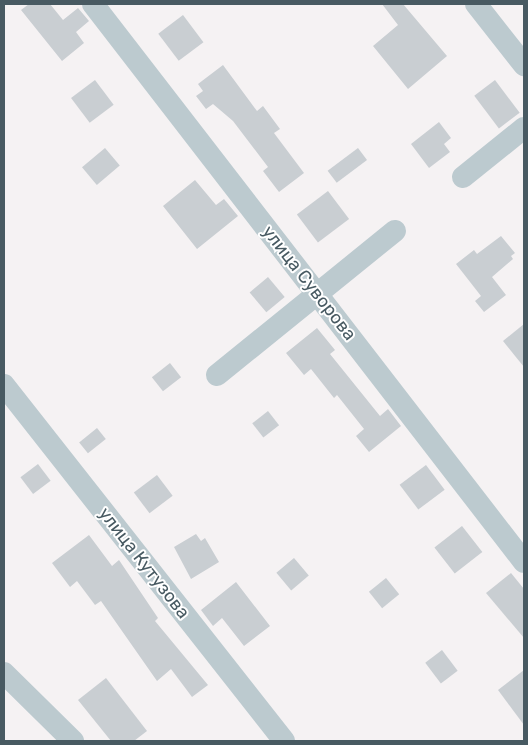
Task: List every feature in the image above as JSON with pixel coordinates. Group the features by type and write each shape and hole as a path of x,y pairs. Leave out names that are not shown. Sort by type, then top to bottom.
{"street":[{"name":"улица Суворова","path":"93,4 524,562"},
{"path":"476,4 524,65"},
{"path":"463,177 524,128"},
{"path":"217,375 396,232"},
{"name":"улица Кутузова","path":"4,386 284,741"},
{"path":"4,672 73,741"}],"building":[{"path":"29,4 50,4 63,20 78,8 89,21 76,32 84,43 62,61 21,10"},
{"path":"382,4 403,4 447,56 408,89 373,46 398,25"},
{"path":"183,15 203,42 179,61 158,34"},
{"path":"223,65 257,111 263,106 280,129 274,133 304,173 279,192 263,171 268,167 233,121 213,104 206,109 196,96 203,91 198,84"},
{"path":"95,80 114,105 90,123 71,98"},
{"path":"495,80 520,113 499,128 474,96"},
{"path":"439,122 451,138 444,144 450,152 429,168 411,144"},
{"path":"105,148 120,166 97,185 82,167"},
{"path":"358,148 367,160 337,183 328,171"},
{"path":"195,180 216,205 224,199 238,216 197,249 163,206"},
{"path":"328,191 349,219 318,242 297,214"},
{"path":"501,236 515,253 511,256 513,259 492,277 506,295 484,312 475,301 481,296 456,264 474,250 477,254"},
{"path":"268,277 285,297 266,312 250,292"},
{"path":"524,324 524,367 503,341"},
{"path":"317,328 335,350 330,354 380,416 388,409 401,426 369,452 356,436 364,429 337,395 334,398 311,369 304,375 286,353"},
{"path":"170,363 181,377 163,391 152,377"},
{"path":"268,411 279,425 263,437 252,423"},
{"path":"97,428 106,439 88,453 79,442"},
{"path":"38,464 51,481 33,494 20,477"},
{"path":"426,465 445,490 418,510 400,485"},
{"path":"157,475 173,496 149,513 134,492"},
{"path":"462,526 482,552 455,574 434,548"},
{"path":"196,534 201,541 205,538 219,562 191,579 174,547"},
{"path":"89,535 112,566 119,560 158,618 155,621 208,685 192,697 171,669 157,681 101,601 95,605 77,581 70,587 52,563"},
{"path":"294,558 309,576 291,590 276,573"},
{"path":"511,573 524,589 524,638 486,593"},
{"path":"386,578 399,594 382,608 369,592"},
{"path":"236,582 270,626 244,646 222,618 213,626 201,610"},
{"path":"442,650 458,671 441,683 425,663"},
{"path":"524,670 524,725 498,690"},
{"path":"106,678 147,731 134,741 111,741 78,700"}]}
